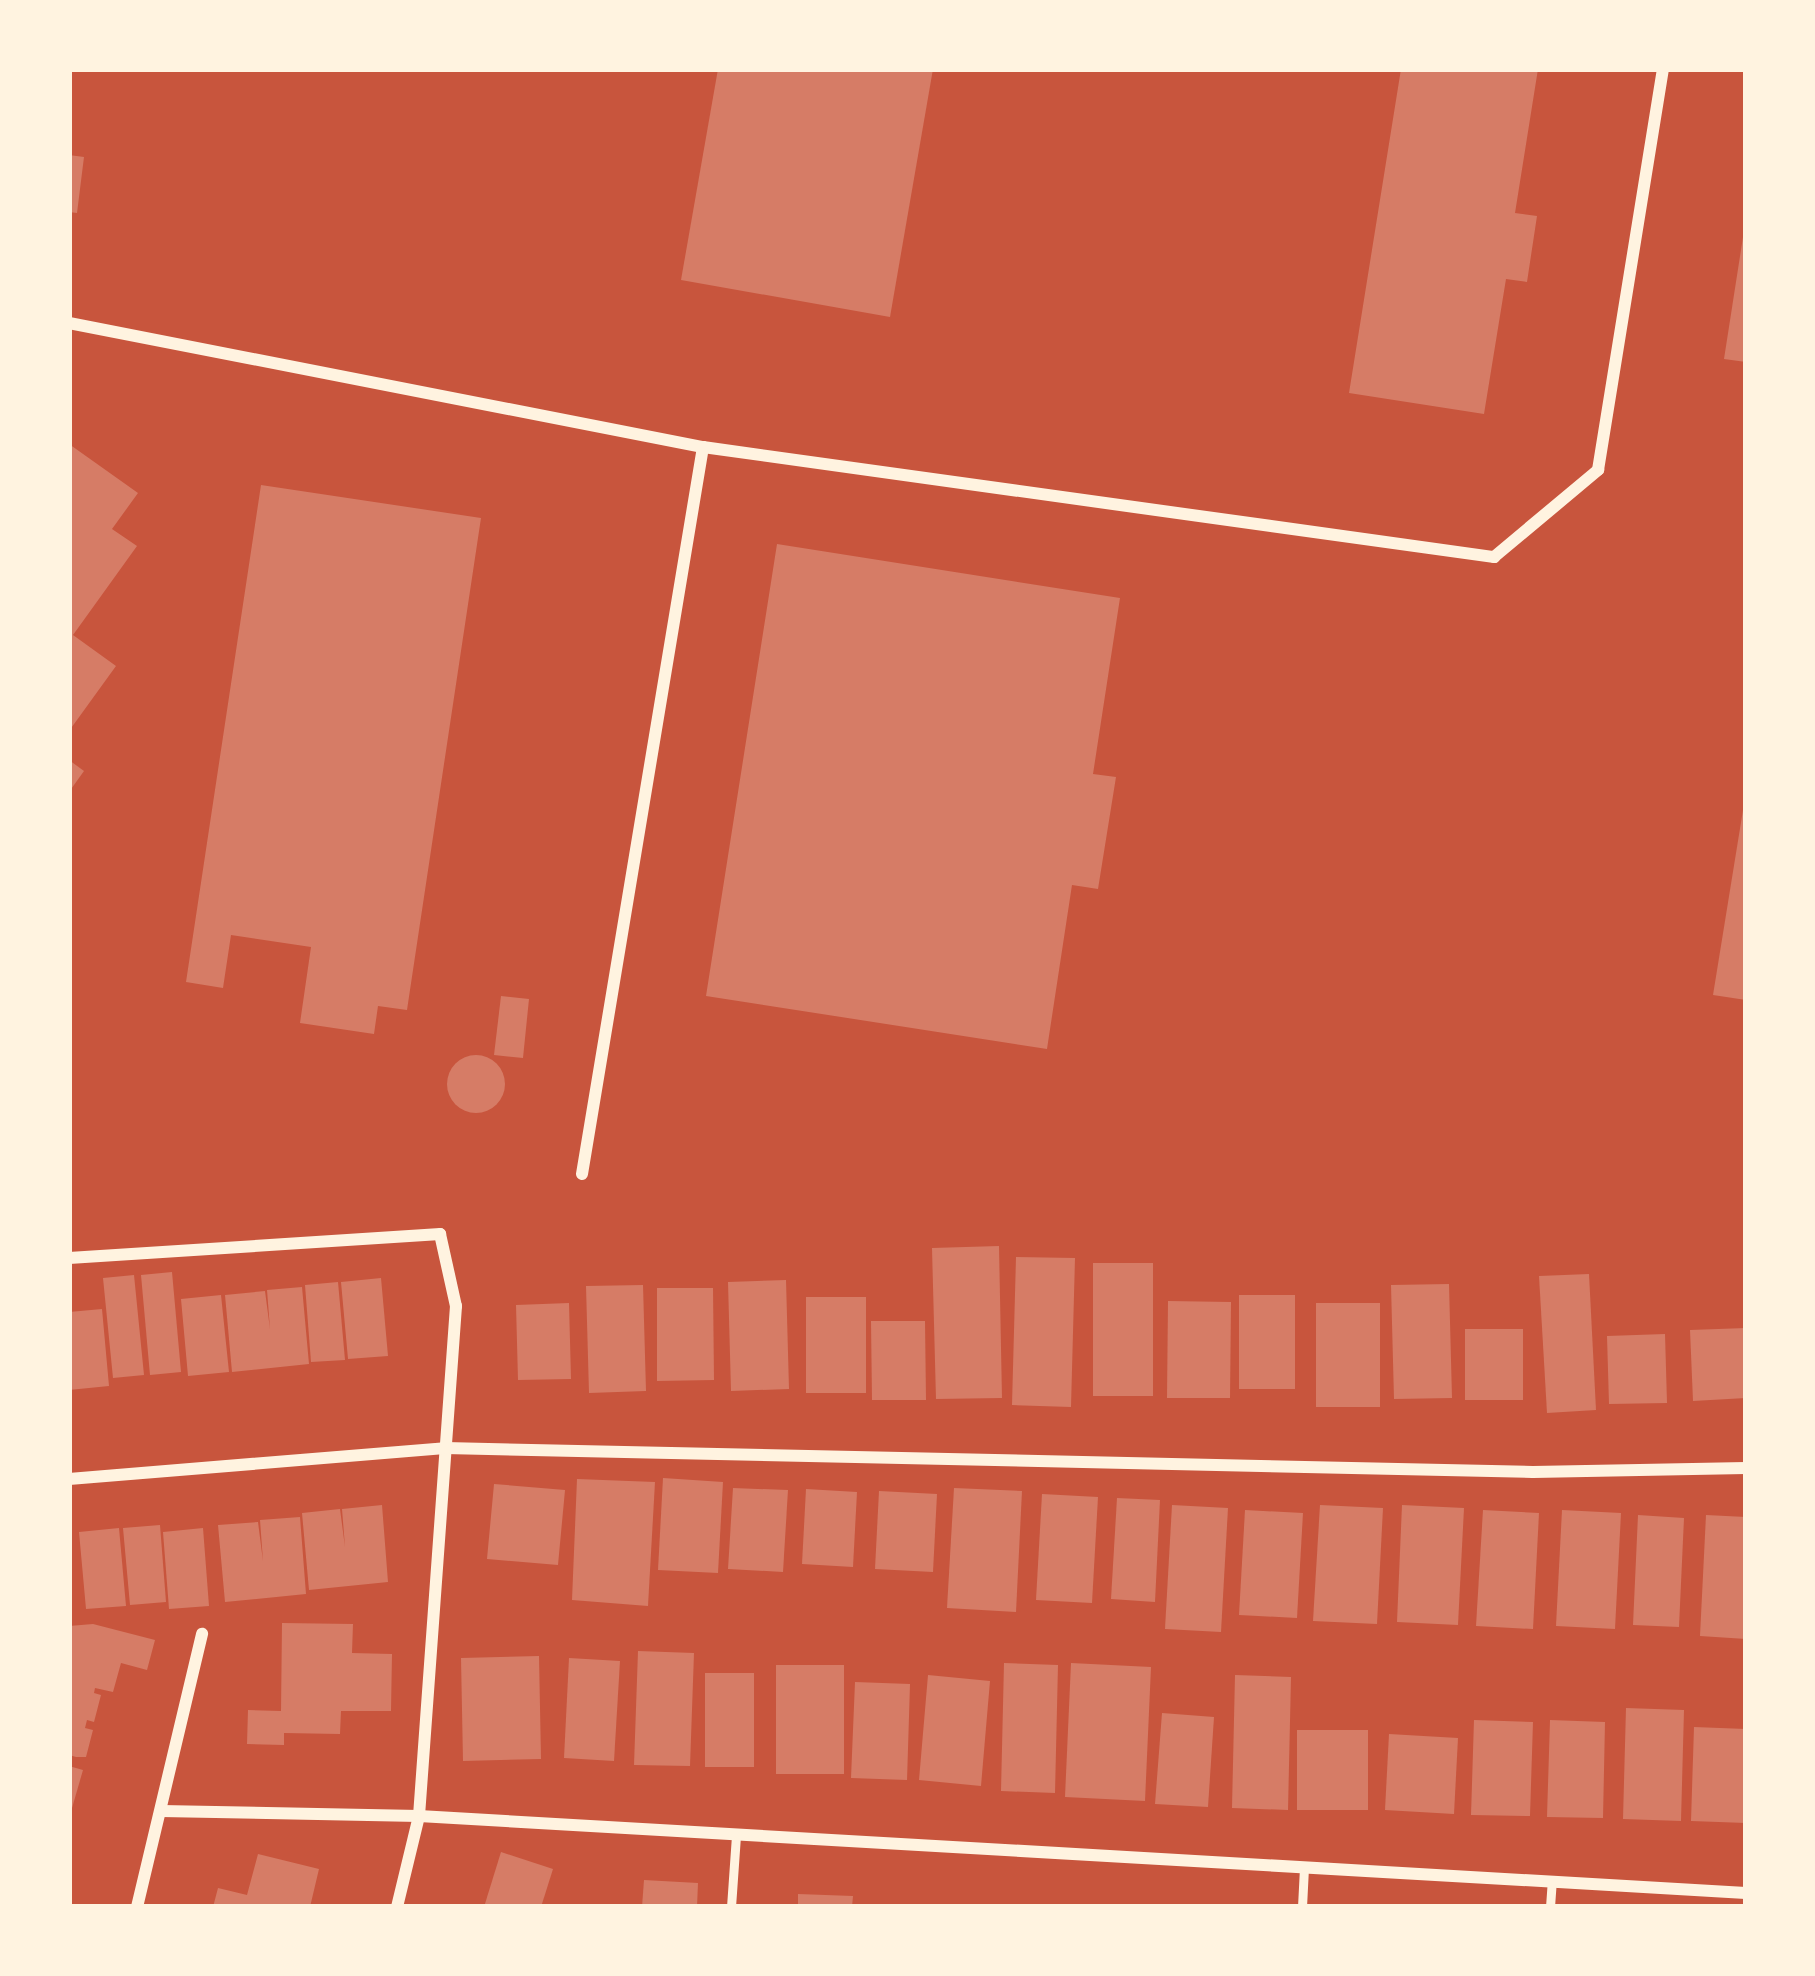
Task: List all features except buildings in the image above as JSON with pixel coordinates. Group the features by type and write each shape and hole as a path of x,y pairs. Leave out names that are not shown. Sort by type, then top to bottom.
{"street":[{"path":"69,323 703,447 1494,557 1598,470 1663,69"},
{"path":"582,1174 703,447"},
{"path":"69,1258 440,1234 456,1306 419,1816 398,1907"},
{"path":"69,1479 445,1448 1533,1472 1746,1468"},
{"path":"137,1907 202,1634"},
{"path":"160,1811 419,1816 1746,1893"}],"lane":[{"path":"731,1907 736,1835"},
{"path":"1302,1907 1304,1867"},
{"path":"1550,1907 1552,1881"},
{"path":"1691,1907 1692,1890"}]}
